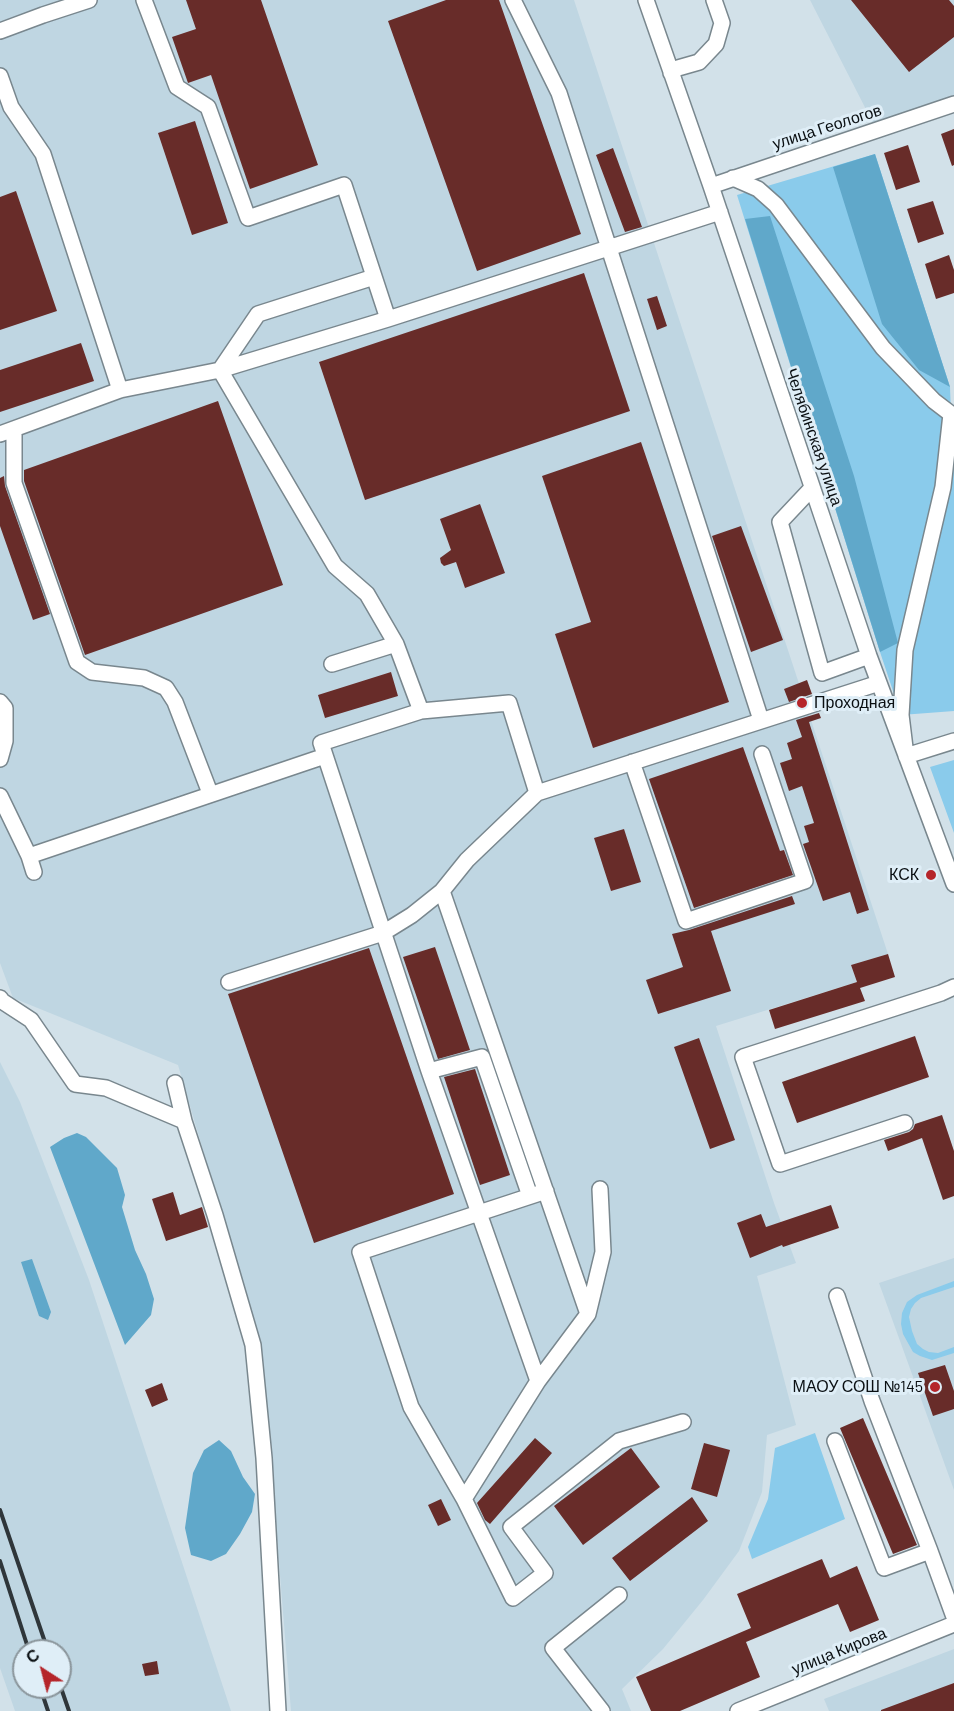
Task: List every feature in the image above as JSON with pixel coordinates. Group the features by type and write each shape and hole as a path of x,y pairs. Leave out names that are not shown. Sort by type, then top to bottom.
{"street":[{"path":"0,31 40,7 89,0"},
{"path":"144,0 177,87 208,108 248,218 344,185 388,319"},
{"path":"513,0 559,93 761,720"},
{"name":"Челябинская улица","path":"646,0 720,212 869,656 954,884"},
{"path":"671,73 678,68 699,62 716,44 722,23 714,0"},
{"path":"0,76 10,107 43,154 120,390"},
{"name":"улица Геологов","path":"711,186 954,104"},
{"path":"732,178 758,189 776,205 883,348 934,401 951,414 943,487 905,650 901,715 906,756 954,741"},
{"path":"210,794 176,702 166,688 144,678 92,672 76,662 14,483 7,431 120,390 220,370 388,319 720,212"},
{"path":"220,370 258,314 374,277"},
{"path":"220,370 334,566 367,594 396,644 420,711"},
{"path":"812,488 780,522 822,673 869,656"},
{"path":"332,664 396,644"},
{"path":"230,982 382,933 412,915 442,891 467,860 537,793 879,683"},
{"path":"0,702 5,708 5,741 0,759"},
{"path":"537,793 509,703 420,711 321,743 382,933 538,1381"},
{"path":"632,762 686,921 805,881 762,754"},
{"path":"29,856 325,756"},
{"path":"0,796 29,856 34,872"},
{"path":"442,891 588,1314"},
{"path":"905,1124 780,1164 743,1057 954,987"},
{"path":"0,998 31,1020 75,1084 106,1088 184,1120"},
{"path":"429,1071 482,1057 530,1196"},
{"path":"175,1083 184,1120 253,1345 264,1458 278,1711"},
{"path":"464,1499 538,1381 588,1314 603,1252 600,1189"},
{"path":"546,1191 360,1252 411,1407 464,1499 513,1598 545,1573 511,1527 619,1441 683,1422"},
{"path":"837,1296 872,1401 954,1617"},
{"path":"835,1441 884,1568 930,1551"},
{"path":"602,1711 553,1648 619,1595"},
{"name":"улица Кирова","path":"738,1711 954,1624"}],"shaded area":[{"path":"0,0 574,0 888,954 851,965 857,982 716,1026 796,1263 757,1276 796,1425 767,1435 762,1492 739,1551 663,1649 622,1689 631,1711 291,1711 262,1352 178,1065 13,998 0,963"},
{"path":"810,0 954,0 954,96 873,123"},
{"path":"875,154 950,387 951,414 954,419 954,711 901,715 737,195"},
{"path":"875,154 950,387 919,370 882,324 833,167"},
{"path":"770,216 854,476 898,643 880,652 745,219"},
{"path":"954,760 954,833 930,767"},
{"path":"0,1062 20,1102 89,1280 231,1711 15,1711 0,1668"},
{"path":"77,1133 86,1137 117,1168 125,1195 122,1207 135,1250 154,1299 151,1315 125,1345 50,1147"},
{"name":"МАОУ СОШ №145","path":"954,1258 954,1490 879,1283"},
{"path":"32,1259 51,1312 48,1320 39,1316 21,1262"},
{"path":"954,1281 954,1287 921,1298 911,1309 909,1317 917,1344 923,1349 938,1353 954,1347 954,1353 932,1360 920,1356 913,1352 903,1334 902,1313 907,1302 917,1295"},
{"path":"815,1433 845,1519 752,1559 748,1547 768,1499 775,1448"},
{"path":"219,1440 231,1451 243,1477 255,1494 252,1512 240,1534 226,1554 211,1561 191,1555 185,1528 193,1473 204,1450"},
{"path":"954,1649 954,1711 829,1711 824,1699"}],"building":[{"path":"186,0 261,0 318,165 250,189 211,75 188,83 172,37 196,29"},
{"path":"446,0 499,0 581,234 477,271 388,21"},
{"path":"851,0 949,0 954,6 954,37 909,72"},
{"path":"195,121 228,223 192,235 158,133"},
{"path":"954,129 954,165 952,166 941,134"},
{"path":"908,145 920,182 896,190 884,153"},
{"path":"613,148 642,227 625,232 596,155"},
{"path":"16,191 57,311 0,330 0,197"},
{"path":"933,201 944,234 918,243 907,209"},
{"path":"949,255 954,270 954,293 936,299 925,264"},
{"path":"584,273 630,411 365,500 319,362"},
{"path":"657,296 667,326 657,330 647,299"},
{"path":"81,343 94,381 0,412 0,370"},
{"path":"218,401 283,585 85,655 24,481 24,470"},
{"path":"641,442 729,702 593,748 555,634 591,622 542,476"},
{"path":"4,476 5,486 50,614 33,620 0,526 0,478"},
{"path":"480,504 505,573 465,588 456,562 444,566 441,563 440,558 451,550 440,519"},
{"path":"741,526 783,640 751,652 712,536"},
{"path":"391,672 398,696 325,718 318,695"},
{"path":"807,680 812,694 789,702 784,689"},
{"path":"819,713 821,718 809,722 869,910 857,914 850,892 823,901 803,844 809,842 804,826 814,823 802,786 789,791 780,763 792,759 787,743 802,737 796,720"},
{"path":"743,747 780,851 784,850 793,875 694,908 649,779"},
{"path":"624,829 641,882 611,891 594,838"},
{"path":"792,896 795,904 711,931 731,991 658,1014 646,980 683,967 672,934"},
{"path":"435,947 470,1050 438,1059 403,957"},
{"path":"369,948 454,1194 314,1243 228,994"},
{"path":"888,954 895,977 860,988 865,1001 775,1029 769,1010 857,982 851,965"},
{"path":"915,1036 929,1077 797,1123 782,1082"},
{"path":"699,1038 735,1140 710,1149 674,1047"},
{"path":"475,1069 510,1175 480,1185 444,1077"},
{"path":"942,1115 954,1151 954,1196 943,1200 922,1138 888,1151 884,1140 909,1132 915,1124"},
{"path":"173,1192 180,1215 202,1207 208,1227 166,1241 152,1199"},
{"path":"831,1205 839,1228 783,1247 782,1245 750,1258 737,1223 761,1214 766,1227"},
{"path":"945,1365 954,1391 954,1409 933,1416 918,1373"},
{"path":"162,1383 168,1400 152,1407 145,1390"},
{"path":"863,1418 917,1545 893,1554 840,1428"},
{"path":"535,1438 552,1453 490,1524 485,1520 477,1503"},
{"path":"704,1443 730,1450 717,1497 691,1489"},
{"path":"631,1448 660,1487 583,1545 554,1506"},
{"path":"692,1497 708,1521 630,1581 612,1558"},
{"path":"441,1499 451,1520 438,1526 428,1505"},
{"path":"822,1559 830,1578 857,1566 879,1620 850,1632 838,1604 746,1642 760,1677 680,1711 651,1711 636,1677 751,1628 737,1594"},
{"path":"157,1661 159,1674 145,1676 142,1664"},
{"path":"954,1683 954,1711 881,1711 881,1710"}],"railway":[{"path":"0,1510 44,1639"},
{"path":"0,1561 25,1639"},
{"path":"44,1699 48,1711"},
{"path":"65,1699 69,1711"}],"place":[{"name":"Проходная","path":"802,703"},
{"name":"КСК","path":"931,875"},
{"name":"МАОУ СОШ №145","path":"935,1387"}]}
